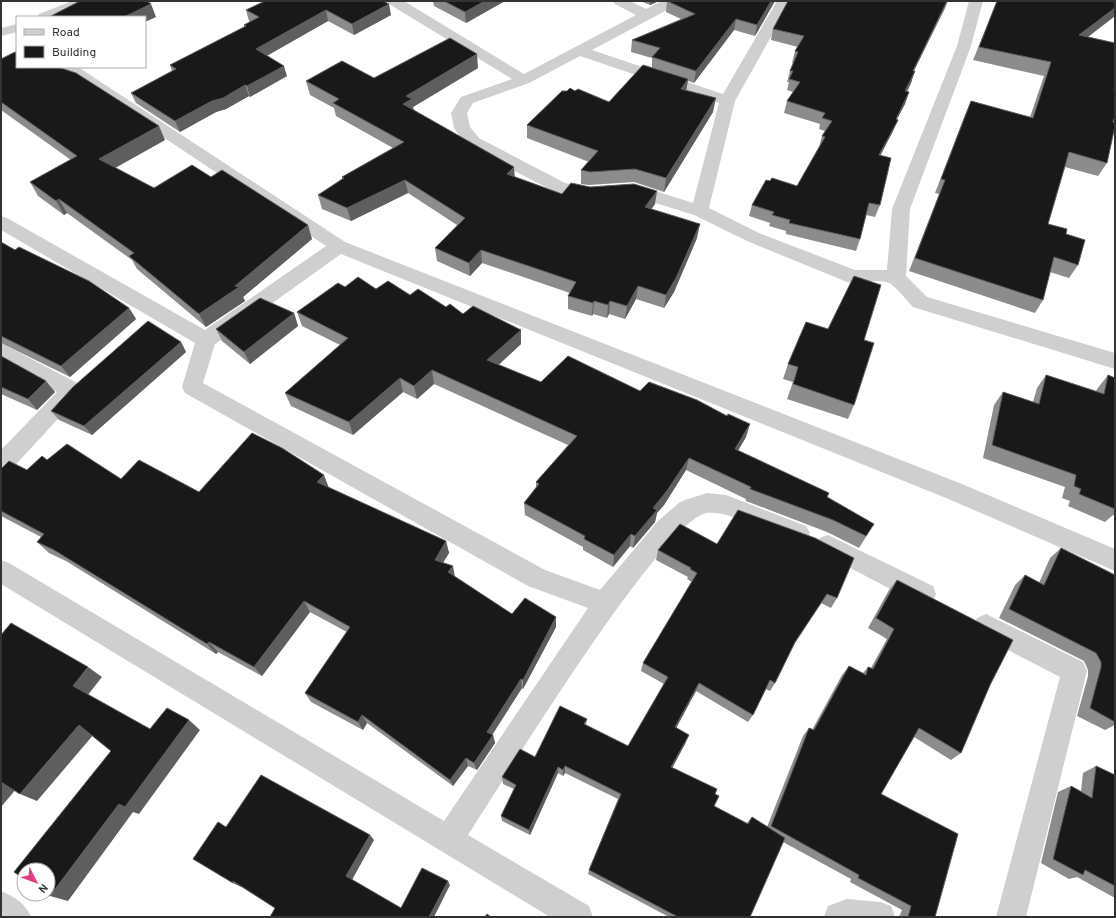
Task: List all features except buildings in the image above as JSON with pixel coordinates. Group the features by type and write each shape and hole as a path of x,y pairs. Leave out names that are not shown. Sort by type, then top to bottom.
{"street":[{"path":"46,16 84,1"},
{"path":"399,4 421,1"},
{"path":"620,1 646,15"},
{"path":"674,1 524,80 467,100 459,113 462,128 473,142 561,188 589,193 634,190 700,210 753,236 854,277 881,274 896,278 920,302 1115,361"},
{"path":"700,210 727,101 784,1"},
{"path":"896,278 901,209 964,46 976,1"},
{"path":"399,4 524,80"},
{"path":"580,50 727,101"},
{"path":"70,68 339,246 954,491 1115,560"},
{"path":"1,222 206,340"},
{"path":"339,246 206,340 192,387 537,578 605,603"},
{"path":"141,328 158,313"},
{"path":"1,351 78,385 26,437 1,465"},
{"path":"1,451 26,437"},
{"path":"449,839 605,603 666,528 688,509 707,503 726,504 818,540 1074,671 1011,917"},
{"path":"1,571 578,917"},
{"path":"1,906 16,917"},
{"path":"839,917 847,914 880,917"}]}
